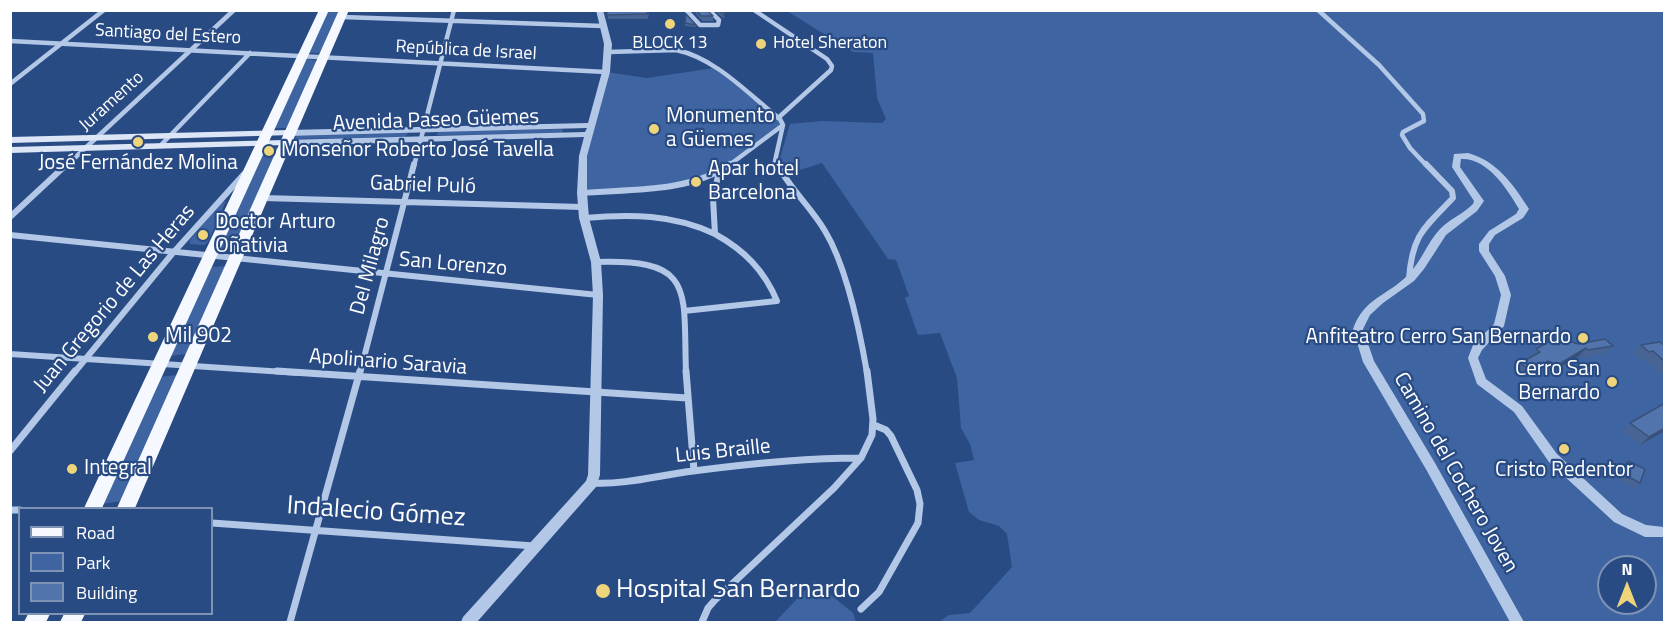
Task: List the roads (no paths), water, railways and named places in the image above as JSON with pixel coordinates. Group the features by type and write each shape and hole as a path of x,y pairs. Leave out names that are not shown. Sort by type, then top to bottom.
{"main road":[{"path":"93,507 324,10"},
{"path":"126,507 186,366 263,198 287,138 343,14"},
{"path":"263,139 169,136 14,140 10,149 160,146 287,138"}],"street":[{"path":"10,84 104,10"},
{"name":"Juramento","path":"10,217 234,10"},
{"name":"Del Milagro","path":"290,622 359,377 454,10"},
{"path":"468,622 592,483 598,295 596,262 583,212 582,158 606,72 608,42 598,10"},
{"path":"687,10 700,25 718,25 719,20 709,10"},
{"path":"754,10 827,59 832,66 831,70 778,118"},
{"path":"1318,10 1379,65 1422,114 1424,120 1402,132 1403,139 1452,191 1453,198 1416,236 1411,251 1409,279"},
{"path":"343,14 451,21 603,26"},
{"name":"Santiago del Estero","path":"10,41 324,57"},
{"path":"608,52 665,50 691,54 706,62 778,118 783,125 775,161 818,220 832,244 851,304 872,397 874,425 872,437 859,458 845,476 715,600 708,608 702,622"},
{"path":"160,146 250,53"},
{"name":"República de Israel","path":"324,57 606,72"},
{"path":"582,193 663,187 702,178 719,172 783,125"},
{"name":"Avenida Paseo Güemes","path":"287,138 590,130"},
{"name":"Camino del Cochero Joven","path":"1517,622 1431,467 1369,362 1362,347 1358,329 1366,312 1384,295 1409,279 1420,266 1436,238 1477,207 1479,201 1476,195 1456,168 1457,156 1478,158 1499,177 1524,209 1520,216 1492,234 1484,244 1486,257 1500,276 1506,295 1499,326 1477,348 1473,358 1480,381 1518,409 1553,458 1618,518 1645,531 1665,532"},
{"name":"Juan Gregorio de Las Heras","path":"10,451 172,254 249,170"},
{"path":"715,234 713,198 719,172"},
{"name":"Gabriel Puló","path":"263,198 405,202 657,216 695,224 747,254 770,283 777,301 684,311"},
{"name":"San Lorenzo","path":"10,236 598,295"},
{"path":"596,262 639,262 668,272 680,286 684,311 687,398 694,471"},
{"name":"Apolinario Saravia","path":"10,354 160,366 687,398"},
{"path":"861,609 879,592 918,523 920,514 917,490 896,447 886,430 874,425"},
{"name":"Luis Braille","path":"592,483 607,484 694,471 833,458 859,458"},
{"name":"Indalecio Gómez","path":"213,523 537,546"}],"place":[{"name":"BLOCK 13","path":"670,24"},
{"name":"Hotel Sheraton","path":"761,44"},
{"name":"Monumento a Güemes","path":"654,129"},
{"name":"José Fernández Molina","path":"138,142"},
{"name":"Monseñor Roberto José Tavella","path":"269,151"},
{"name":"Apar hotel Barcelona","path":"696,182"},
{"name":"Doctor Arturo Oñativia","path":"203,235"},
{"name":"Mil 902","path":"153,337"},
{"name":"Anfiteatro Cerro San Bernardo","path":"1583,338"},
{"name":"Cerro San Bernardo","path":"1612,382"},
{"name":"Cristo Redentor","path":"1564,449"},
{"name":"Integral","path":"72,469"},
{"name":"Hospital San Bernardo","path":"603,591"}]}
